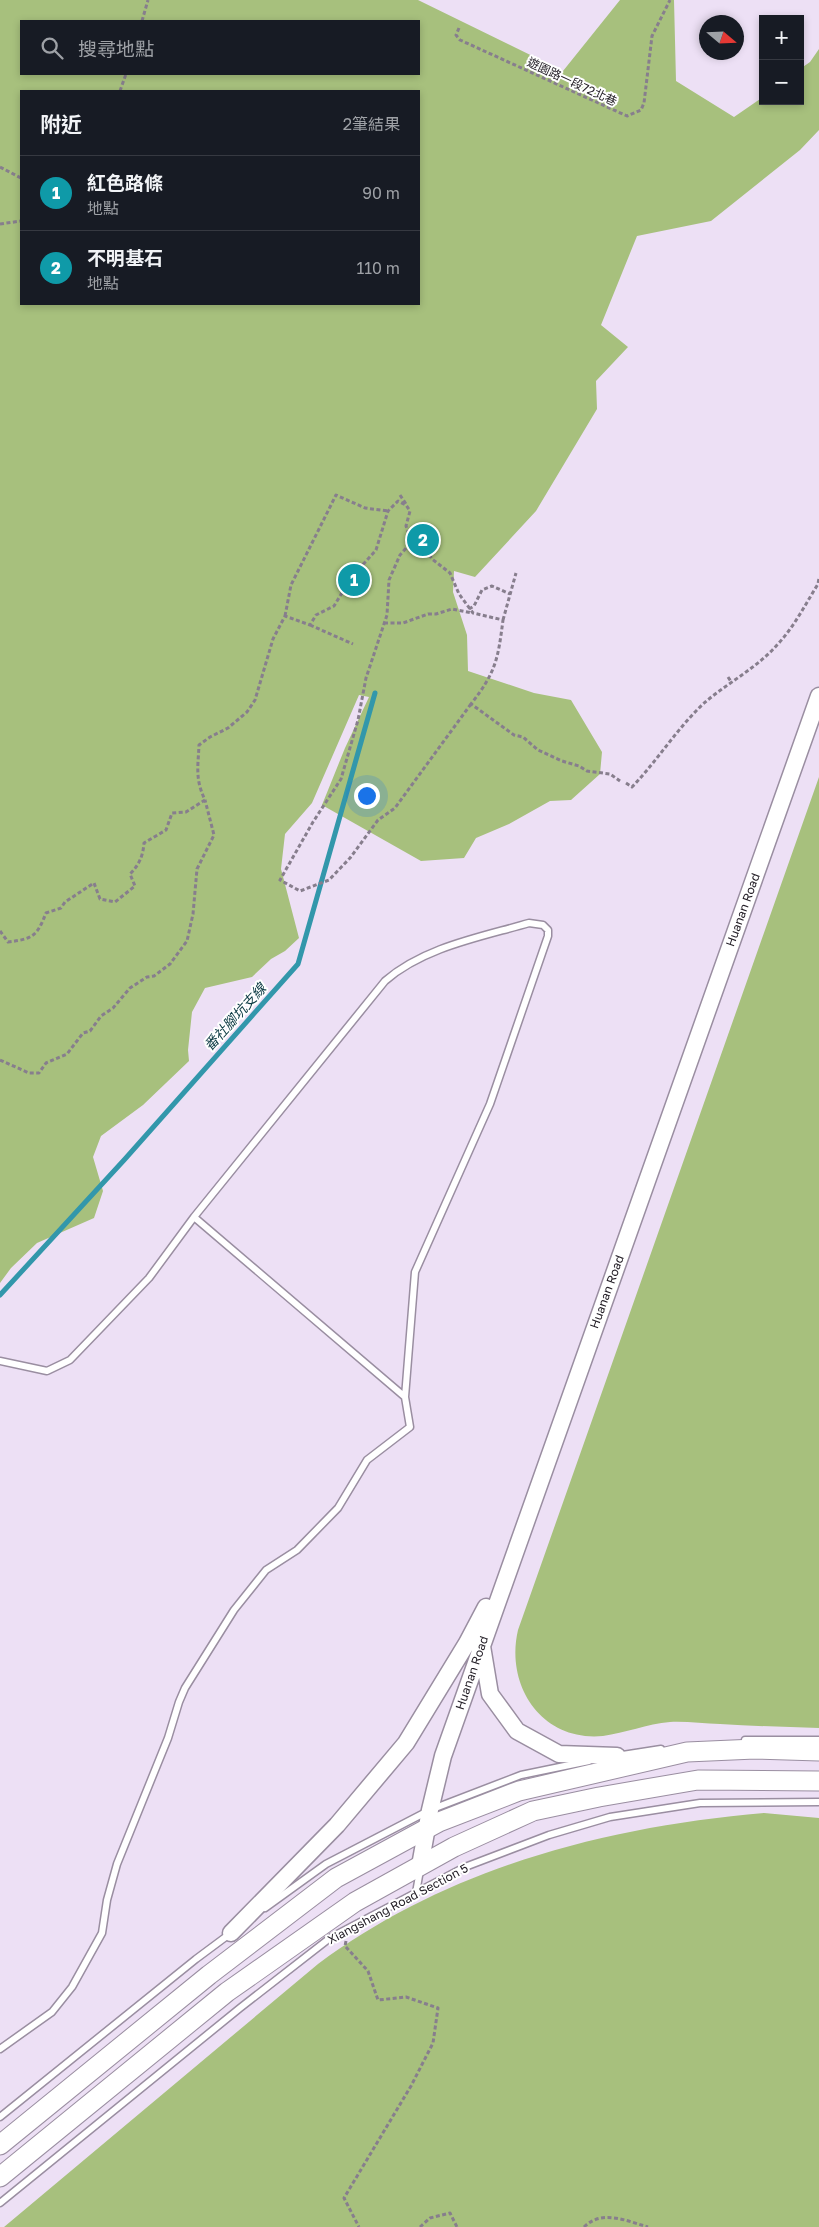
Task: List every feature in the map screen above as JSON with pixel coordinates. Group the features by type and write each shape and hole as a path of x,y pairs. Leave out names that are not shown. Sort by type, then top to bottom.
{"main road":[{"path":"0,2145 209,1975 336,1878 428,1819 519,1791 687,1752 755,1749 819,1751"},
{"name":"Xiangshang Road Section 5","path":"0,2177 227,1992 355,1902 454,1847 533,1811 698,1780 819,1781"}],"street":[{"name":"Huanan Road","path":"420,1866 428,1819 443,1756 819,696"},
{"path":"231,1933 337,1824 406,1743 467,1643 514,1554"},
{"path":"482,1644 490,1694 517,1731 560,1754 617,1756"}],"lane":[{"path":"0,1362 47,1371 70,1360 148,1278 194,1217 349,1024 385,981 398,969 428,954 529,923 543,925 548,930 548,936 490,1104 415,1272 406,1397 410,1427 367,1460 338,1508 297,1550 266,1570 234,1610 204,1656 179,1702 168,1738 117,1864 107,1900 102,1933 72,1987 52,2012 0,2049"},
{"path":"194,1217 406,1397"},
{"path":"738,1741 819,1740"},
{"path":"680,1746 690,1744"},
{"path":"0,2117 196,1959 326,1864 521,1775 672,1747"},
{"name":"Xiangshang Road Section 5","path":"0,2203 240,2008 330,1938 465,1867 549,1835 610,1817 700,1803 819,1802"},
{"name":"Huanan Road","path":"416,1893 420,1866"}],"path":[{"path":"142,20 148,0"},
{"name":"遊園路一段72北巷","path":"460,28 456,35 460,40 628,116 641,110 644,103 652,36 670,0"},
{"path":"120,90 126,75"},
{"path":"0,167 20,177"},
{"path":"0,224 20,221"},
{"path":"0,1060 29,1073 39,1072 46,1064 67,1054 83,1033 90,1031 101,1016 113,1008 130,988 146,977 154,976 170,964 187,941 193,914 197,869 214,835 205,800 198,785 196,772 199,745 210,736 228,728 247,712 255,700 273,639 285,616 291,585 336,495 365,508 388,511"},
{"path":"400,495 410,511 406,526 410,537"},
{"path":"310,625 316,615 334,606 351,578 376,550 388,511 398,501 406,505"},
{"path":"472,613 459,594 450,573 432,559 421,542 414,539 400,555 389,580 387,615 366,678 358,720 341,779 313,822 280,880 300,891 329,880 350,858 378,820 395,808 486,685 494,670 503,620 516,573"},
{"path":"626,784 632,787 681,727 704,704 777,646 795,622 818,584 819,578"},
{"path":"469,609 474,606 482,590 492,586 510,594"},
{"path":"384,623 403,623 428,614 436,614 452,609 503,620"},
{"path":"285,616 353,644"},
{"path":"728,677 731,684"},
{"path":"471,704 514,735 523,737 538,750 562,761 580,766 587,771 610,774 620,781"},
{"path":"0,932 8,942 30,938 38,931 46,913 61,908 65,902 94,883 100,899 116,902 134,886 130,874 136,868 143,854 144,843 166,830 172,813 186,812 205,800"},
{"path":"350,1928 345,1946 368,1971 378,2000 406,1997 438,2008 433,2043 411,2086 344,2198 359,2227"},
{"path":"420,2227 430,2218 450,2213 457,2227"},
{"path":"584,2227 608,2216 648,2227"}],"green space":[{"path":"0,0 418,0 563,71 620,0 674,0 676,81 734,117 759,100 759,105 804,105 804,66 810,62 819,49 819,130 800,150 711,221 637,236 601,325 628,347 596,381 597,409 536,511 475,577 454,571 453,592 467,635 468,671 534,693 571,700 602,752 600,774 571,800 550,801 509,824 476,838 464,858 421,861 322,805 345,748 369,697 359,695 312,803 285,834 281,869 299,938 285,951 271,959 252,977 205,988 192,1012 188,1050 189,1061 143,1105 101,1136 93,1157 103,1191 94,1218 37,1243 11,1268 0,1283"},
{"path":"819,777 819,1728 670,1722 603,1736 581,1735 562,1730 545,1720 532,1706 523,1689 517,1671 515,1651 518,1630"},
{"path":"764,1813 819,1818 819,2227 4,2227 318,1964 368,1931 420,1902 474,1878 530,1858 587,1842 645,1829"}],"waterway":[{"name":"番社腳坑支線","path":"0,1295 125,1159 298,964 375,693"}],"place":[{"name":"不明基石","path":"423,540"},
{"name":"紅色路條","path":"354,580"}]}
